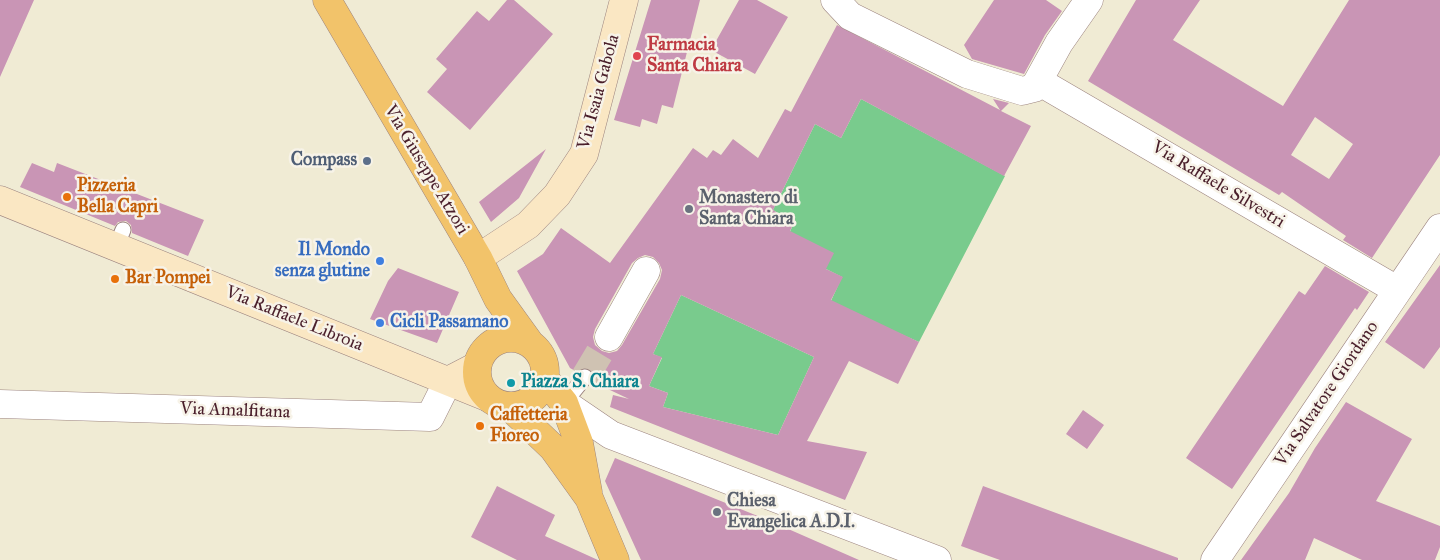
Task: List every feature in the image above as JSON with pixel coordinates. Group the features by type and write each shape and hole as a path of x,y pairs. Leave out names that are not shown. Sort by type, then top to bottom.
{"main road":[{"name":"Via Giuseppe Atzori","path":"327,0 478,258 498,299 543,358 545,379 564,403 566,445 615,560"},
{"path":"498,299 492,328 479,360 481,388 498,402 566,445"},
{"path":"479,360 498,340 508,337 529,342"},
{"path":"498,402 528,402 536,396 545,379"}],"street":[{"name":"Via Isaia Gabola","path":"478,258 528,225 557,195 584,154 624,0"},
{"path":"835,0 850,16 904,45 967,74 1022,91 1034,88 1059,43 1089,0"},
{"name":"Via Raffaele Silvestri","path":"1038,81 1397,290"},
{"name":"Via Raffaele Libroia","path":"0,200 119,239 140,258 498,402"},
{"name":"Via Salvatore Giordano","path":"1215,560 1440,228"},
{"path":"609,337 646,271"},
{"path":"448,381 479,360"},
{"name":"Via Amalfitana","path":"0,404 430,417 448,381"},
{"path":"564,403 611,435 937,560"},
{"path":"566,445 611,435"}],"lane":[{"path":"564,403 585,377"}],"green space":[{"path":"861,99 1005,176 919,342 830,303 842,277 826,269 776,261 794,223 773,210 815,124 841,138"},
{"path":"681,295 814,357 778,435 663,407 668,393 649,386 662,358 653,354"}],"building":[{"path":"0,0 34,0 0,77"},
{"path":"507,0 514,0 553,34 470,130 427,92 447,69 436,59 477,11 489,21"},
{"path":"651,0 700,0 673,108 662,105 657,124 642,119 640,127 614,120"},
{"path":"739,0 757,0 788,17 755,74 711,50"},
{"path":"994,0 1046,0 1062,11 1045,35 1024,74 972,59 964,45"},
{"path":"1136,0 1200,0 1173,40 1283,106 1349,0 1440,0 1440,155 1372,258 1343,240 1346,236 1282,192 1279,195 1088,81","holes":["1315,117 1353,144 1329,179 1291,155"]},
{"path":"837,25 1000,110 993,99 1009,103 1001,111 1031,126 1004,176 861,99 841,138 815,124 773,210 794,223 790,231 834,253 826,269 843,277 831,300 919,342 898,384 849,361 807,441 867,452 845,500 610,407 613,395 629,399 593,382 594,374 590,369 582,368 577,372 570,368 517,271 543,254 561,228 610,263 693,148 707,158 713,150 721,155 733,139 758,158 785,109 791,112","holes":["645,255 653,257 659,263 662,270 660,279 622,345 617,351 609,353 602,351 595,345 593,337 595,329 632,263","681,295 814,357 778,435 663,407 668,393 649,386 662,357 653,354"]},
{"path":"546,149 519,198 491,222 479,202"},
{"path":"32,163 54,172 57,163 204,220 188,256 132,233 131,225 126,221 118,222 115,226 20,187"},
{"path":"1440,265 1440,347 1424,369 1385,342"},
{"path":"1325,266 1369,292 1357,310 1355,308 1232,489 1186,458 1299,291 1305,295"},
{"path":"398,268 459,292 437,343 370,319 388,281"},
{"path":"1346,402 1412,439 1376,501 1440,526 1440,547 1435,560 1362,560 1314,538 1305,560 1241,560 1289,493 1315,448"},
{"path":"1083,410 1104,425 1087,449 1066,434"},
{"path":"615,458 770,521 859,560 641,560 605,481"},
{"path":"497,486 555,515 545,536 598,560 517,560 471,537"},
{"path":"983,486 1178,558 1178,560 1000,560 961,546"}],"tunnel":[{"path":"585,377 609,337"}],"place":[{"name":"Farmacia Santa Chiara","path":"637,56"},
{"name":"Compass","path":"367,161"},
{"name":"Pizzeria Bella Capri","path":"67,197"},
{"name":"Monastero di Santa Chiara","path":"689,209"},
{"name":"Il Mondo senza glutine","path":"380,261"},
{"name":"Bar Pompei","path":"115,279"},
{"name":"Cicli Passamano","path":"380,323"},
{"name":"Piazza S. Chiara","path":"511,383"},
{"name":"Caffetteria Fioreo","path":"480,426"},
{"name":"Chiesa Evangelica A.D.I.","path":"717,512"}]}
